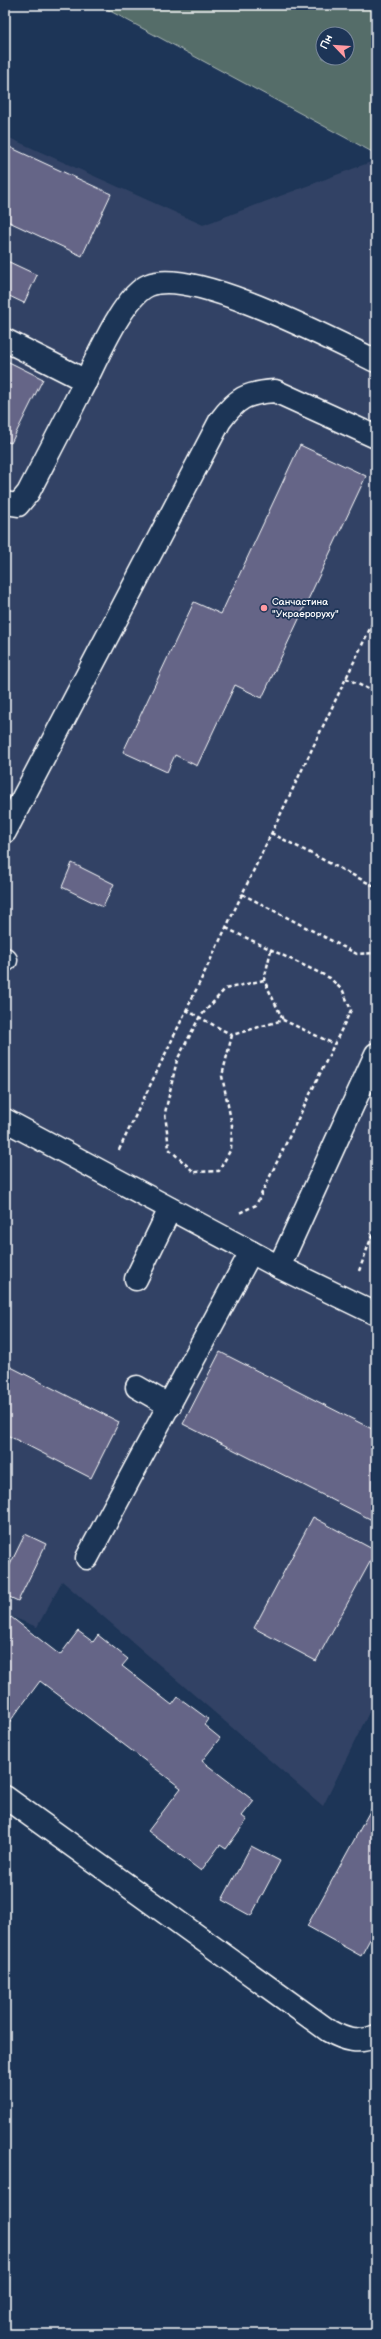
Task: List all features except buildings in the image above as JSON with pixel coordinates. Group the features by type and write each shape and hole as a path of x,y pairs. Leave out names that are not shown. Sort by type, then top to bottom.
{"lane":[{"path":"5,504 18,505 28,492 86,381 112,327 125,308 148,285 162,281 211,290 245,301 376,361"},
{"path":"5,340 86,381"},
{"path":"5,832 220,421 230,408 242,397 260,392 275,391 376,437"},
{"path":"279,1267 376,1054"},
{"path":"5,1120 279,1267 376,1314"},
{"path":"136,1279 170,1209"},
{"path":"88,1558 251,1252"},
{"path":"137,1387 170,1406"},
{"path":"5,1797 329,2031 348,2040 361,2040 376,2036"}],"path":[{"path":"125,1154 118,1151 376,616"},
{"path":"346,678 376,693"},
{"path":"271,833 376,887"},
{"path":"242,894 357,954 376,953"},
{"path":"226,928 330,978 344,991 351,1010 256,1205 237,1214"},
{"path":"271,950 264,980 283,1020 334,1044"},
{"path":"232,1035 222,1076 232,1125 231,1149 218,1171 194,1172 169,1149 165,1113 177,1060 199,1018 225,989 264,980"},
{"path":"186,1010 232,1035 283,1020"},
{"path":"359,1271 376,1225"}],"shaded area":[{"path":"5,136 203,225 371,162 376,152 376,1698 323,1806 62,1581 37,1627 5,1614"}],"green space":[{"path":"99,5 376,5 376,154"}],"place":[{"name":"Санчастина \"Украероруху\"","path":"264,608"}]}
